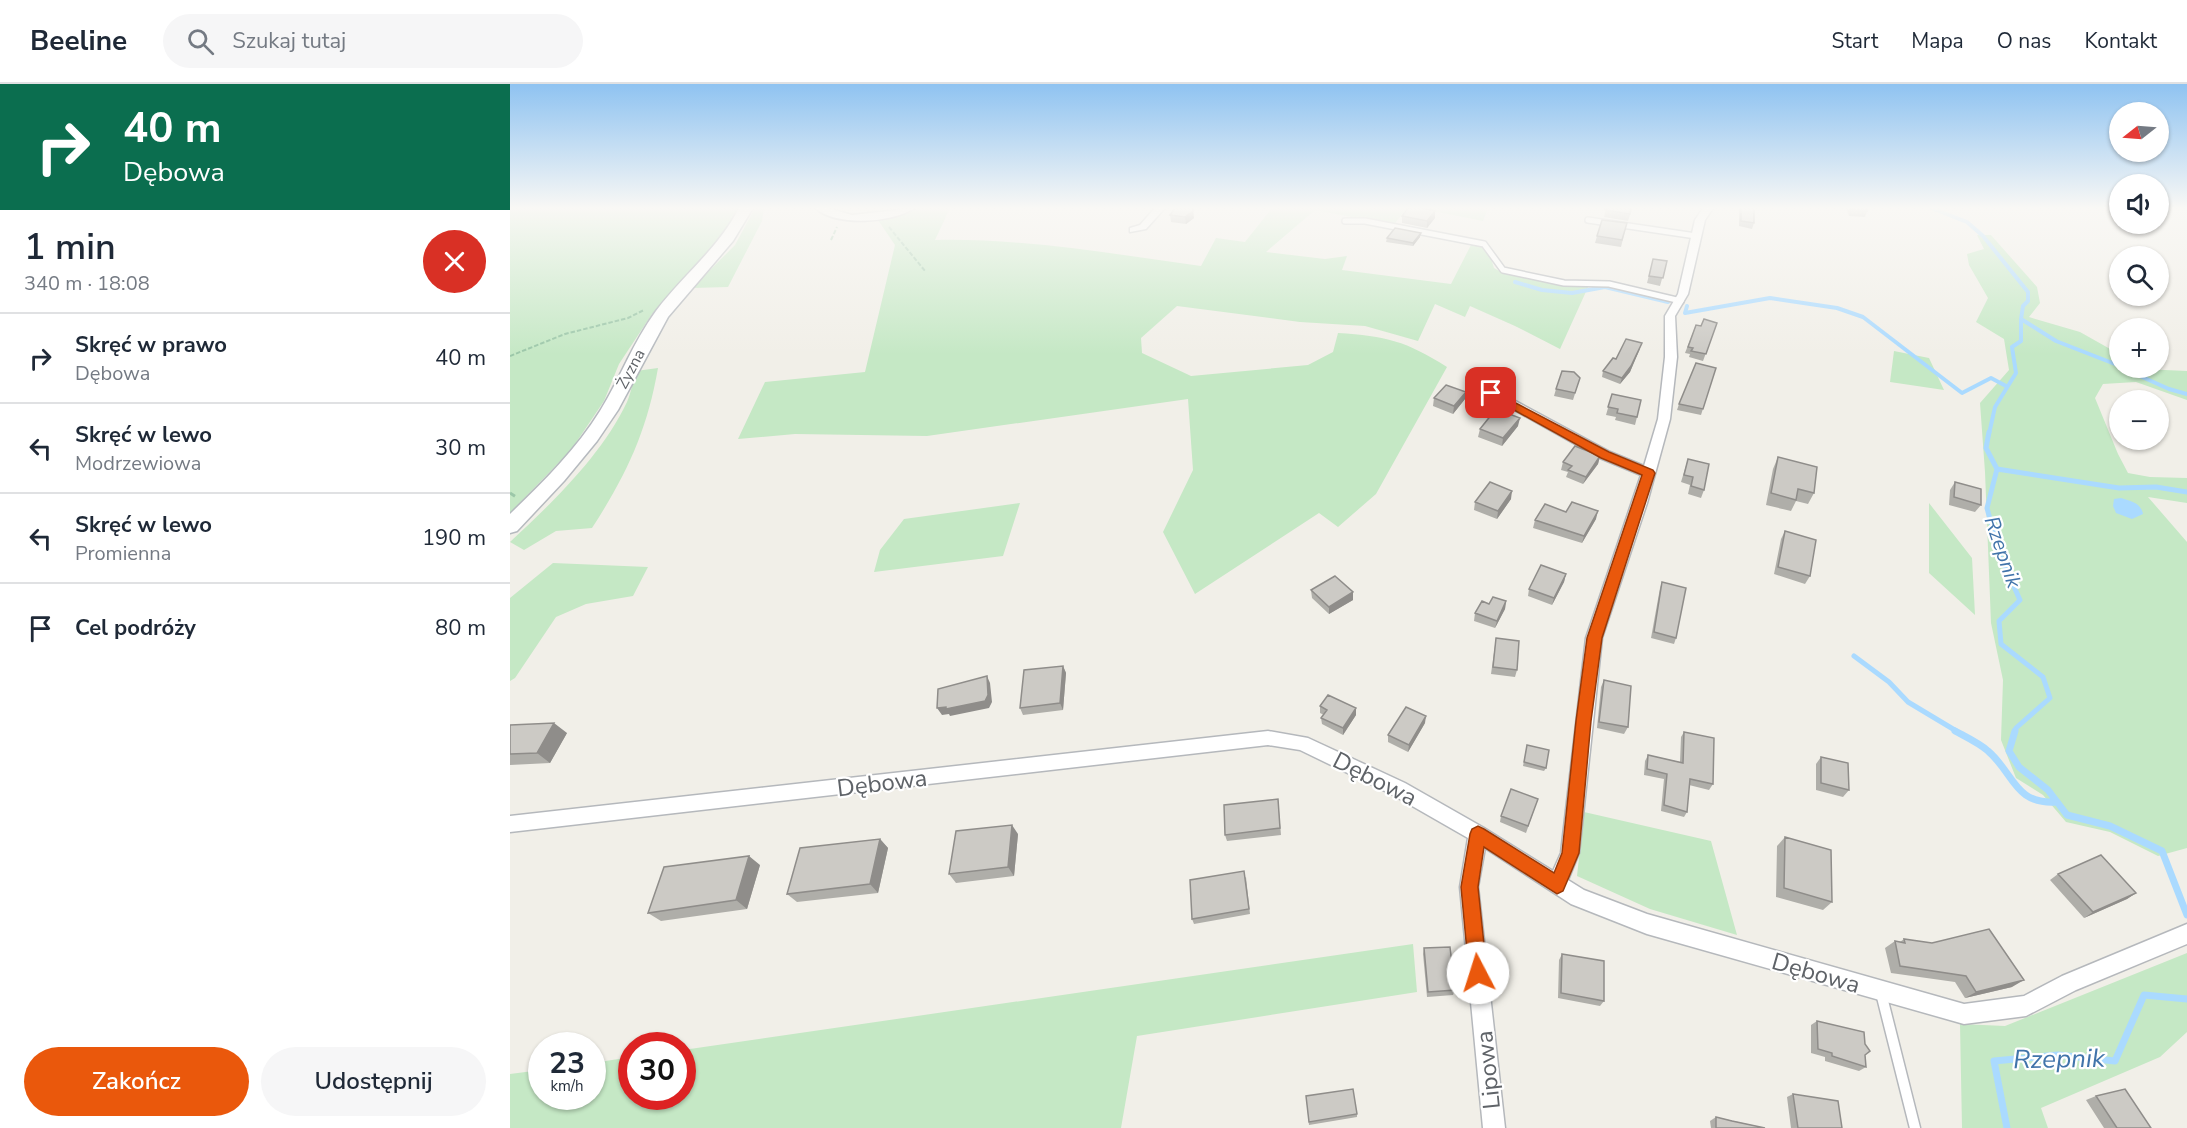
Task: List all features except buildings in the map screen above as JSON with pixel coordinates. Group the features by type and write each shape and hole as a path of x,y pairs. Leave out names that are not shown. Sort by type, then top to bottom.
{"street":[{"name":"Żyzna","path":"510,525 535,501 600,423 662,314 715,257"},
{"path":"1557,885 1570,853 1594,638 1649,473 1664,419 1671,357 1670,316 1681,301 1691,257"},
{"path":"1474,384 1605,455 1649,473"},
{"name":"Dębowa","path":"510,824 1268,738 1302,743 1399,789 1478,834 1578,897 1647,924 1964,1014 2026,1006 2069,983 2179,937"},
{"name":"Lipowa","path":"1478,834 1469,887 1494,1128"}],"lane":[{"path":"1493,257 1503,270 1524,275 1564,283 1609,284 1681,301"},
{"path":"1881,992 1915,1128"}],"path":[{"path":"913,257 925,271"},
{"path":"510,356 543,340 639,314 651,305"}],"green space":[{"path":"510,257 705,257 652,314 619,364 604,401 571,450 510,513"},
{"path":"723,257 744,257 728,287 692,288"},
{"path":"892,257 1135,257 1201,266 1206,257 1306,257 1325,259 1347,257 1342,270 1451,284 1465,257 1490,257 1494,268 1501,272 1565,285 1589,285 1560,349 1470,306 1465,317 1435,304 1418,341 1365,326 1300,322 1177,306 1141,338 1142,353 1191,376 1308,365 1333,352 1338,333 1395,341 1447,367 1376,494 1338,527 1319,513 1195,594 1163,532 1193,470 1188,399 927,436 795,434 738,439 765,382 865,372"},
{"path":"1967,257 2010,257 2037,287 2040,303 2029,317 2080,332 2109,348 2109,378 2169,378 2169,370 2187,371 2187,400 2169,394 2169,390 2159,390 2136,382 2103,384 2095,398 2109,432 2109,450 2116,450 2128,473 2150,477 2187,478 2187,503 2148,497 2187,542 2187,848 2158,856 2110,832 2066,822 2043,795 2016,778 2001,740 2003,680 1991,623 1980,403 2009,370 2004,339 1976,322 1988,298 1969,265"},
{"path":"1894,351 1929,358 1944,390 1890,382"},
{"path":"658,368 642,432 616,489 592,528 556,531 524,550 510,542 559,495 604,441 627,402 636,371"},
{"path":"1020,503 1003,556 874,572 880,550 904,519"},
{"path":"1929,503 1972,558 1975,615 1929,573"},
{"path":"553,563 648,567 633,596 586,604 556,617 515,678 510,681 510,598"},
{"path":"1584,812 1711,841 1737,935 1650,909 1577,876"},
{"path":"1413,944 1417,992 1137,1036 1121,1128 510,1128 510,1074 528,1072 528,1110 606,1110 606,1061 618,1059 618,1110 696,1110 696,1048"},
{"path":"2187,953 2187,1032 2160,1057 2041,1108 2048,1128 1962,1128 1960,1024 2005,1026"}],"water":[{"path":"2121,498 2138,505 2143,514 2132,519 2116,513 2113,506 2114,499"}],"waterway":[{"path":"2000,257 2028,292 2028,301 2023,306 2021,319"},
{"path":"1515,282 1542,290 1572,293 1605,287 1668,302"},
{"path":"1687,306 1685,313 1770,298 1837,308 1863,317 1962,393 1991,378 2006,386"},
{"name":"Rzepnik","path":"1989,434 1995,407 2016,373 2012,347 2021,341 2021,319"},
{"name":"Rzepnik","path":"2021,319 2056,341 2109,362"},
{"name":"Rzepnik","path":"2144,378 2187,394"},
{"name":"Rzepnik","path":"1989,432 1986,448 1997,469"},
{"path":"1997,469 2119,488 2156,487 2187,492"},
{"name":"Rzepnik","path":"1997,469 1987,508 2000,556 2020,600 1999,621 2001,644 2043,677 2050,698 2016,728 2015,732"},
{"path":"1854,656 1889,682 1908,702 1958,732"},
{"path":"1955,731 1988,751 2023,793 2043,802 2057,802"},
{"name":"Rzepnik","path":"2015,731 2009,751 2019,767 2048,790 2067,815 2110,826 2162,851 2187,915"},
{"name":"Rzepnik","path":"2007,1128 1994,1061 2058,1055 2115,1061 2144,995 2187,999"}],"route":[{"path":"1478,973 1469,887 1478,834 1557,885 1570,853 1594,638 1649,473 1605,455 1491,393"}]}
